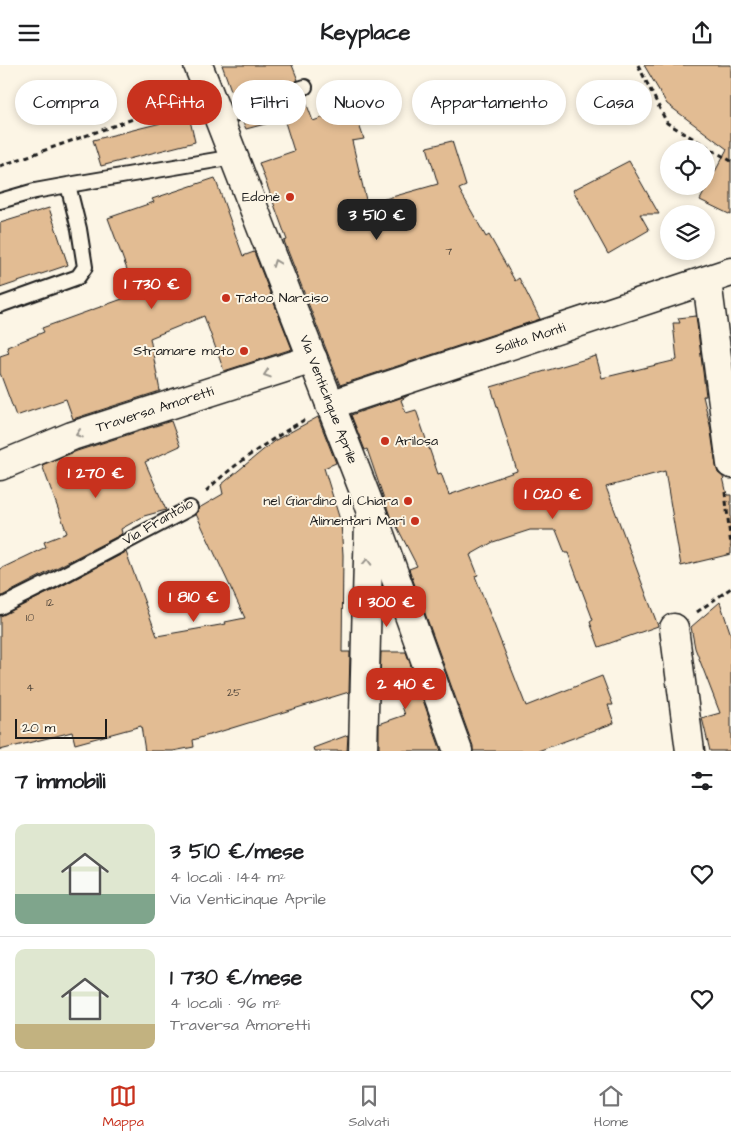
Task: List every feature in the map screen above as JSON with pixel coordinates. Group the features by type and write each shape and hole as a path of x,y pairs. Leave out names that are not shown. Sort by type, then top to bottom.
{"street":[{"name":"Via Venticinque Aprile","path":"198,65 204,80"},
{"name":"Via Venticinque Aprile","path":"222,107 230,116 234,157 369,505 363,751"},
{"name":"Salita Monti","path":"330,405 719,277"},
{"path":"719,277 731,464"},
{"name":"Traversa Amoretti","path":"0,466 72,436 313,359"},
{"path":"369,505 458,751"},
{"path":"674,628 690,751"}],"lane":[{"path":"0,201 35,191 234,157"},
{"path":"0,305 78,277 85,267 79,229 68,185"},
{"name":"Via Frantoio","path":"0,607 190,507"}],"path":[{"path":"638,65 667,123 731,161"},
{"path":"0,166 127,121"},
{"name":"Via Frantoio","path":"190,507 217,481 267,443 330,405"},
{"path":"725,492 731,546"},
{"path":"674,628 731,588"}],"building":[{"path":"222,65 292,65 298,80 232,80 232,93"},
{"path":"644,65 731,65 731,215 715,207 715,205 700,200 703,195 715,195 715,172 727,149 667,104"},
{"path":"306,102 313,121 316,120 316,125 359,125 364,139 352,141 367,204 438,184 427,147 452,141 466,186 459,189 486,237 489,235 515,281 519,278 540,319 340,385 284,241 287,240 259,163 294,151 286,125 306,125"},
{"path":"153,125 191,125 195,142 101,166 93,140"},
{"path":"244,125 261,125 246,129"},
{"path":"629,161 659,214 640,214 649,230 608,254 573,190"},
{"path":"215,178 243,256 254,252 292,349 224,371 204,316 150,338 160,391 73,419 66,399 16,416 0,373 0,356 9,353 7,347 44,332 42,328 136,294 108,218 154,202 152,199"},
{"path":"49,208 68,265 0,288 0,223"},
{"path":"696,316 706,396 703,396 710,425 716,466 718,473 723,477 727,495 731,495 731,554 681,566 665,471 606,487 658,626 599,647 590,622 593,620 568,553 565,553 556,530 530,530 493,542 470,555 478,575 475,576 526,706 602,676 613,705 608,705 614,723 538,751 473,751 473,746 409,569 417,566 394,521 392,522 367,449 365,450 351,415 409,395 401,400 406,413 416,410 438,474 441,473 449,495 517,471 491,387 596,356 602,378 677,360 673,323 680,323 678,318"},
{"path":"318,417 336,463 324,468 341,523 343,555 342,652 350,652 349,692 193,740 194,747 173,751 145,751 141,726 75,744 72,732 0,750 0,616 126,552 157,636 226,624 225,622 245,618 196,514 199,508 223,494 221,485 274,441"},
{"path":"171,421 180,446 145,462 166,510 144,516 121,529 122,533 120,535 0,597 0,569 46,547 44,542 67,533 42,465 77,451"},
{"path":"720,602 731,635 731,751 710,751 702,718 720,713 695,648 691,627"},
{"path":"381,652 406,652 441,751 379,751 379,724 405,715 393,679 380,682"},
{"path":"348,735 347,751 314,751 313,748"}],"place":[{"name":"Edonè","path":"290,197"},
{"name":"Tatoo Narciso","path":"226,298"},
{"name":"Stramare moto","path":"244,351"},
{"name":"Arilosa","path":"385,441"},
{"name":"nel Giardino di Chiara","path":"408,501"},
{"name":"Alimentari Mari","path":"415,521"}]}
